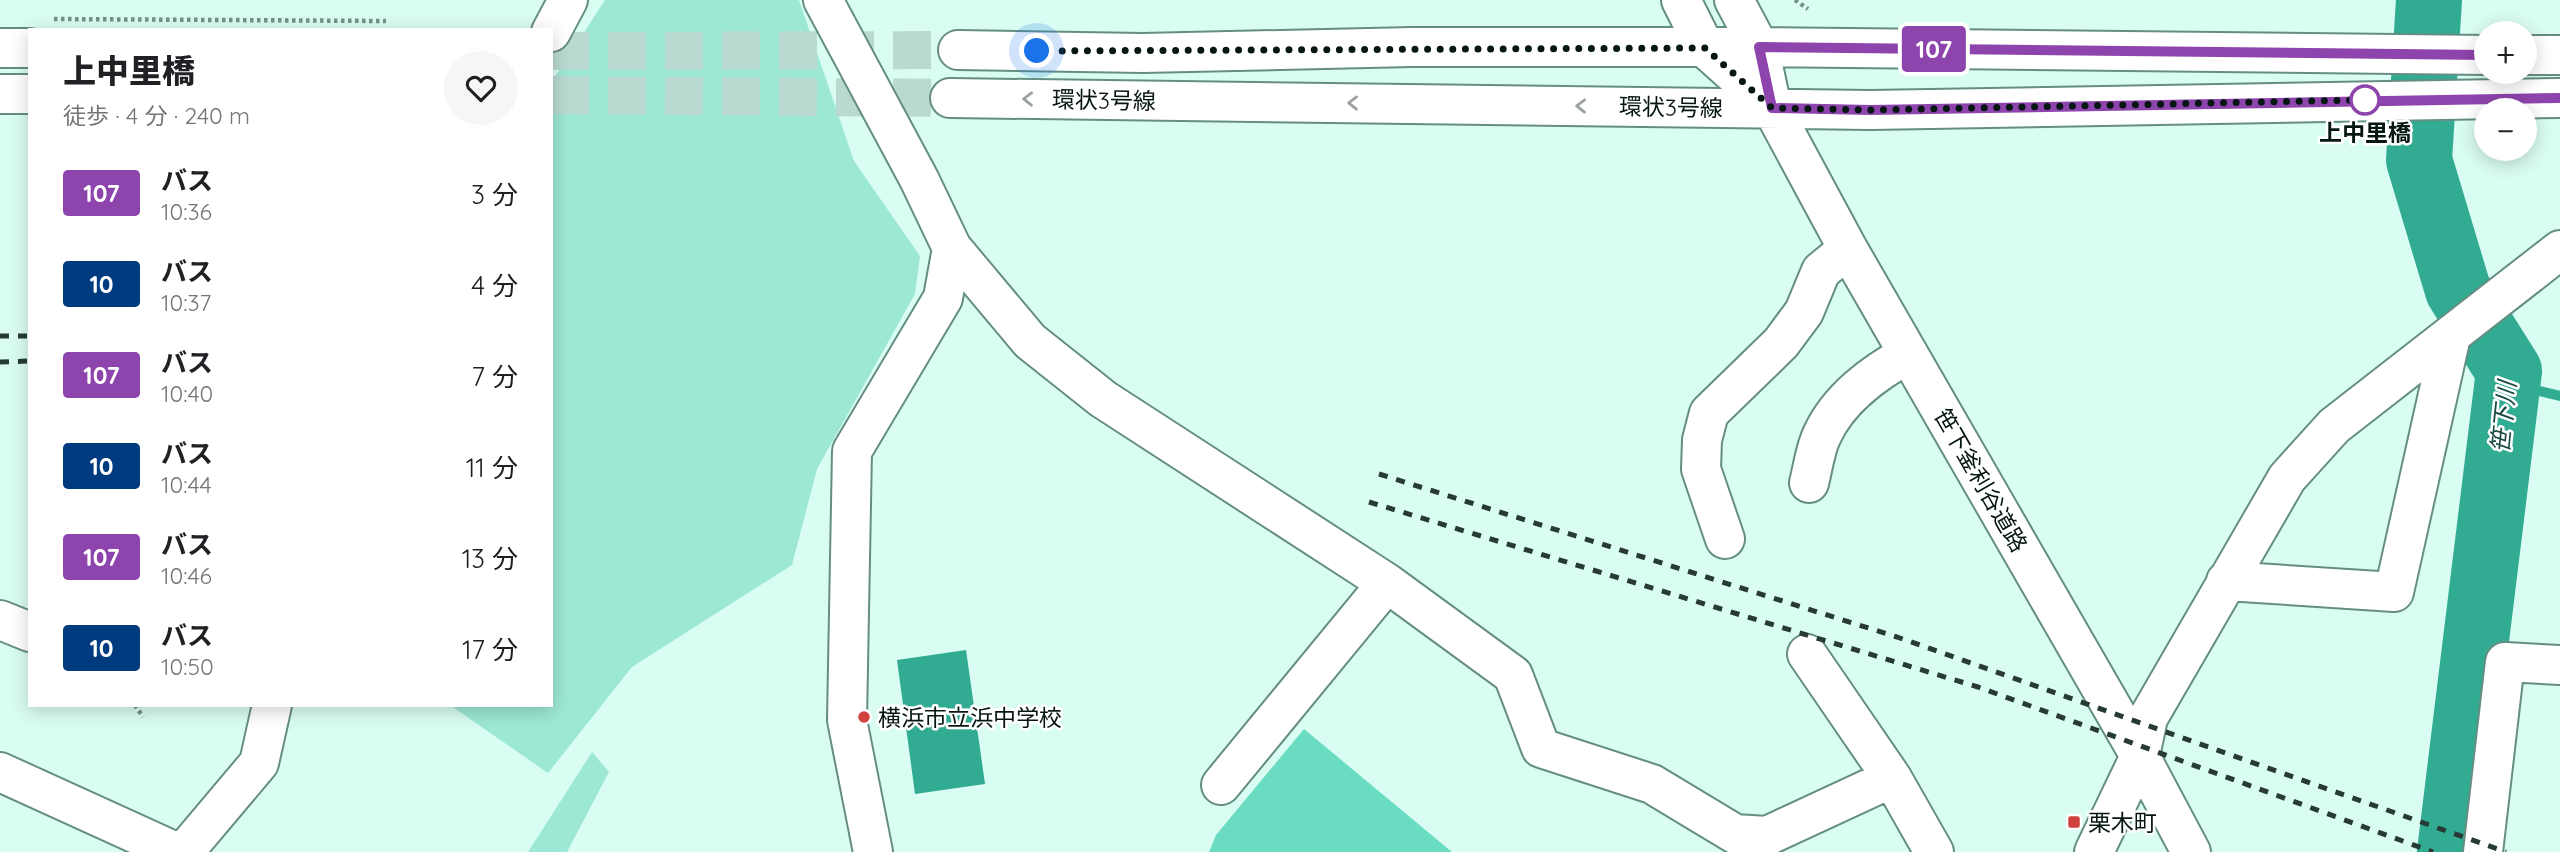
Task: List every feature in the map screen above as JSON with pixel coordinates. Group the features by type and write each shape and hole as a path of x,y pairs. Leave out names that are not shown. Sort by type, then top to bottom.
{"street":[{"path":"553,28 568,0"},
{"path":"823,0 919,179 952,248 1030,341 1103,399 1387,583 1513,675 1542,748 1652,784 1735,834 1767,836 1892,778"},
{"name":"笹下釜利谷道路","path":"1681,0 1705,48 1772,108"},
{"name":"笹下釜利谷道路","path":"1734,0 1759,47 1772,108 1848,249 2140,756 2191,852"},
{"path":"0,48 28,37"},
{"name":"環状3号線","path":"958,50 1143,53 1412,47 1759,47 2474,55"},
{"path":"2537,55 2560,55"},
{"path":"0,94 28,94"},
{"name":"環状3号線","path":"950,98 1870,110 2560,98"},
{"path":"873,852 847,720 852,451 943,298 952,248"},
{"path":"1725,539 1701,469 1702,440 1709,413 1780,343 1804,312 1821,271 1848,249"},
{"path":"2094,852 2140,756 2148,718 2287,478 2324,436 2509,293 2560,250"},
{"path":"2225,581 2393,592 2454,334"},
{"path":"1809,483 1821,437 1839,407 1878,370 1908,354"},
{"path":"1220,785 1387,583"},
{"path":"0,620 28,631"},
{"path":"1808,653 1892,778 1934,852"},
{"path":"2483,852 2505,662 2560,664"},
{"path":"184,852 259,763 272,707"},
{"path":"0,772 104,816 176,852"}],"path":[{"path":"198,28 386,21"},
{"path":"136,707 143,717"}],"shaded area":[{"path":"605,0 799,0 854,161 920,256 915,294 817,469 792,565 632,667 548,773 453,707 553,707 553,80"},
{"path":"966,650 985,784 915,794 897,660"},
{"path":"1304,729 1452,852 1209,852 1216,835"},
{"path":"592,752 609,772 567,852 528,852"}],"waterway":[{"name":"笹下川","path":"2429,0 2419,160 2458,290 2509,371 2450,852"},
{"path":"2507,392 2535,390 2560,396"}],"tunnel":[{"path":"553,51 958,50"},
{"path":"553,95 950,98"}],"railway":[{"path":"0,336 28,336"},
{"path":"0,362 28,361"},
{"path":"1379,474 1897,637 2506,852"},
{"path":"1369,502 1978,687 2433,852"}],"bus line":[{"name":"107","path":"2474,55 1759,47 1772,108 1870,110 2560,98"}],"place":[{"name":"上中里橋","path":"2365,100"},
{"name":"横浜市立浜中学校","path":"864,717"},
{"name":"栗木町","path":"2074,822"}],"route":[{"path":"1037,51 1143,53 1412,47 1705,48 1772,108 1870,110 2365,100"}]}
